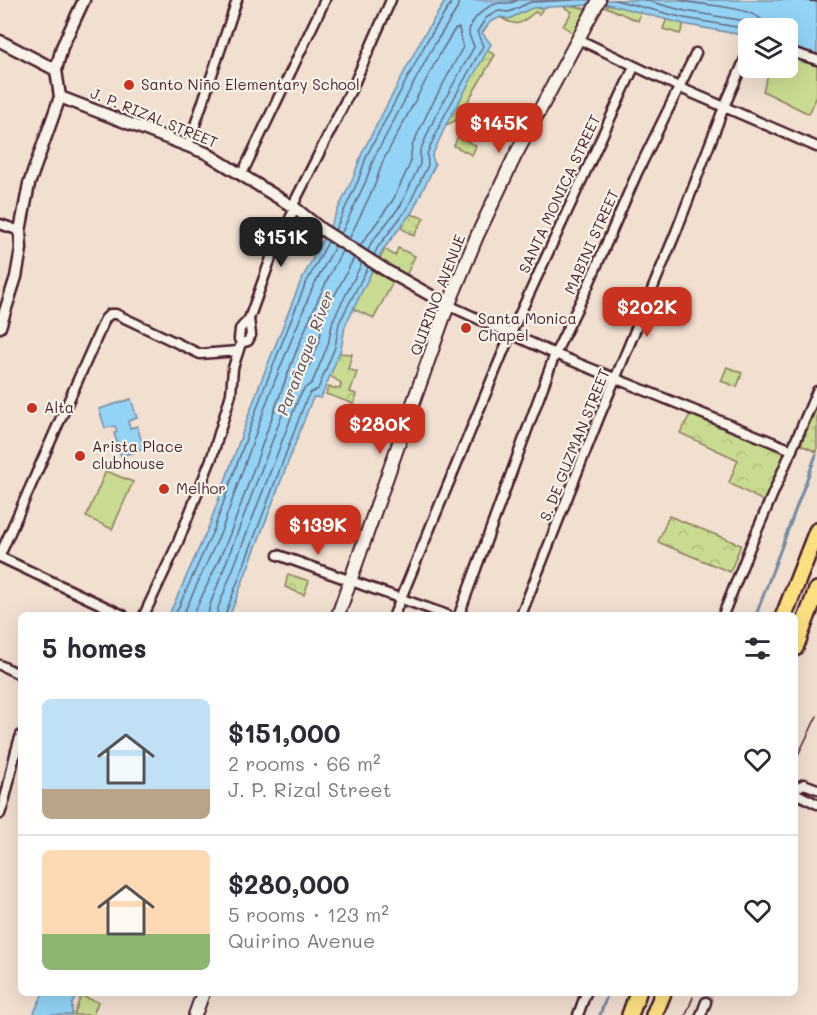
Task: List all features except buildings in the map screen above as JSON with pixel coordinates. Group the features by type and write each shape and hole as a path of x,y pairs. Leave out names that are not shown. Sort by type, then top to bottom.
{"highway":[{"path":"785,612 817,531"},
{"path":"798,640 817,590"},
{"path":"630,1015 637,996"},
{"path":"654,1015 662,996"}],"main road":[{"name":"QUIRINO AVENUE","path":"339,612 448,305 497,191 599,0"},
{"path":"197,1014 202,996"}],"street":[{"path":"0,327 3,311 16,277 21,249 20,231 29,184 60,97 56,70 62,47 84,0"},
{"path":"188,146 237,0"},
{"path":"242,174 325,0"},
{"path":"117,612 0,556 105,319 110,314 116,314 200,354 240,347 248,341 251,335 249,320 271,258 354,84 391,0"},
{"path":"578,39 680,88 817,147"},
{"path":"0,41 56,70"},
{"name":"MABINI STREET","path":"460,612 555,354 642,164 696,53"},
{"path":"798,54 817,60"},
{"name":"SANTA MONICA STREET","path":"396,612 511,333 634,67"},
{"name":"S. DE GUZMAN STREET","path":"522,612 738,75"},
{"name":"J. P. RIZAL STREET","path":"60,97 206,153 242,174 387,271 448,305"},
{"path":"0,224 20,231"},
{"path":"448,305 555,354 792,450"},
{"path":"145,612 176,547 212,457 233,386 233,368 240,347"},
{"path":"724,612 817,391"},
{"path":"278,555 439,612"},
{"path":"0,665 18,674"},
{"path":"0,813 11,782 14,753 18,743"},
{"path":"798,789 804,784 817,789"},
{"path":"798,793 817,804"},
{"path":"578,1015 585,996"},
{"path":"701,1015 706,1002"}],"green space":[{"path":"549,0 539,14 535,12 519,23 511,23 500,17 530,4"},
{"path":"553,0 586,9 575,34 563,26 572,12"},
{"path":"612,0 642,10 638,21 606,7"},
{"path":"667,18 684,24 680,34 663,29"},
{"path":"478,45 495,55 457,120 444,126"},
{"path":"798,57 817,64 817,96 809,114 763,91 767,78 798,78"},
{"path":"458,136 476,146 472,155 454,146"},
{"path":"407,213 424,218 414,236 401,228"},
{"path":"398,248 415,256 405,278 379,261 385,249 395,256"},
{"path":"371,270 393,282 374,318 346,306"},
{"path":"336,353 352,354 348,369 357,372 350,392 356,394 354,404 326,394 328,387 340,389 341,383 329,375"},
{"path":"727,367 742,373 737,387 721,381"},
{"path":"817,406 817,452 801,445"},
{"path":"692,411 787,451 765,502 729,483 738,460 680,433"},
{"path":"106,471 133,482 112,529 86,517"},
{"path":"669,516 741,545 730,572 658,542"},
{"path":"288,574 309,581 304,595 285,587"},
{"path":"81,996 98,1002 93,1015 74,1015"}],"water":[{"name":"Parañaque River","path":"446,0 817,0 817,58 798,51 798,18 738,18 738,34 683,24 608,4 532,8 509,19 501,17 490,22 482,33 491,44 447,123 432,156 435,165 412,212 382,251 345,326 341,349 321,398 314,397 311,402 231,612 170,612 209,526 258,389 300,283 353,178 362,153 422,38"},
{"path":"131,399 137,418 128,421 130,428 137,426 144,449 121,456 114,433 117,432 115,426 105,428 99,409"},
{"path":"42,996 76,996 72,1004 72,1015 33,1015"}],"waterway":[{"path":"757,612 816,455"},
{"path":"600,1015 607,996"}],"tunnel":[{"path":"706,1002 709,996"}],"tram line":[{"path":"804,0 817,2"},
{"path":"798,755 817,716"},
{"path":"686,1015 693,997"}],"place":[{"name":"Santo Niño Elementary School","path":"129,85"},
{"name":"Santa Monica Chapel","path":"466,328"},
{"name":"Alta","path":"32,408"},
{"name":"Arista Place clubhouse","path":"80,456"},
{"name":"Melhor","path":"164,489"}]}
